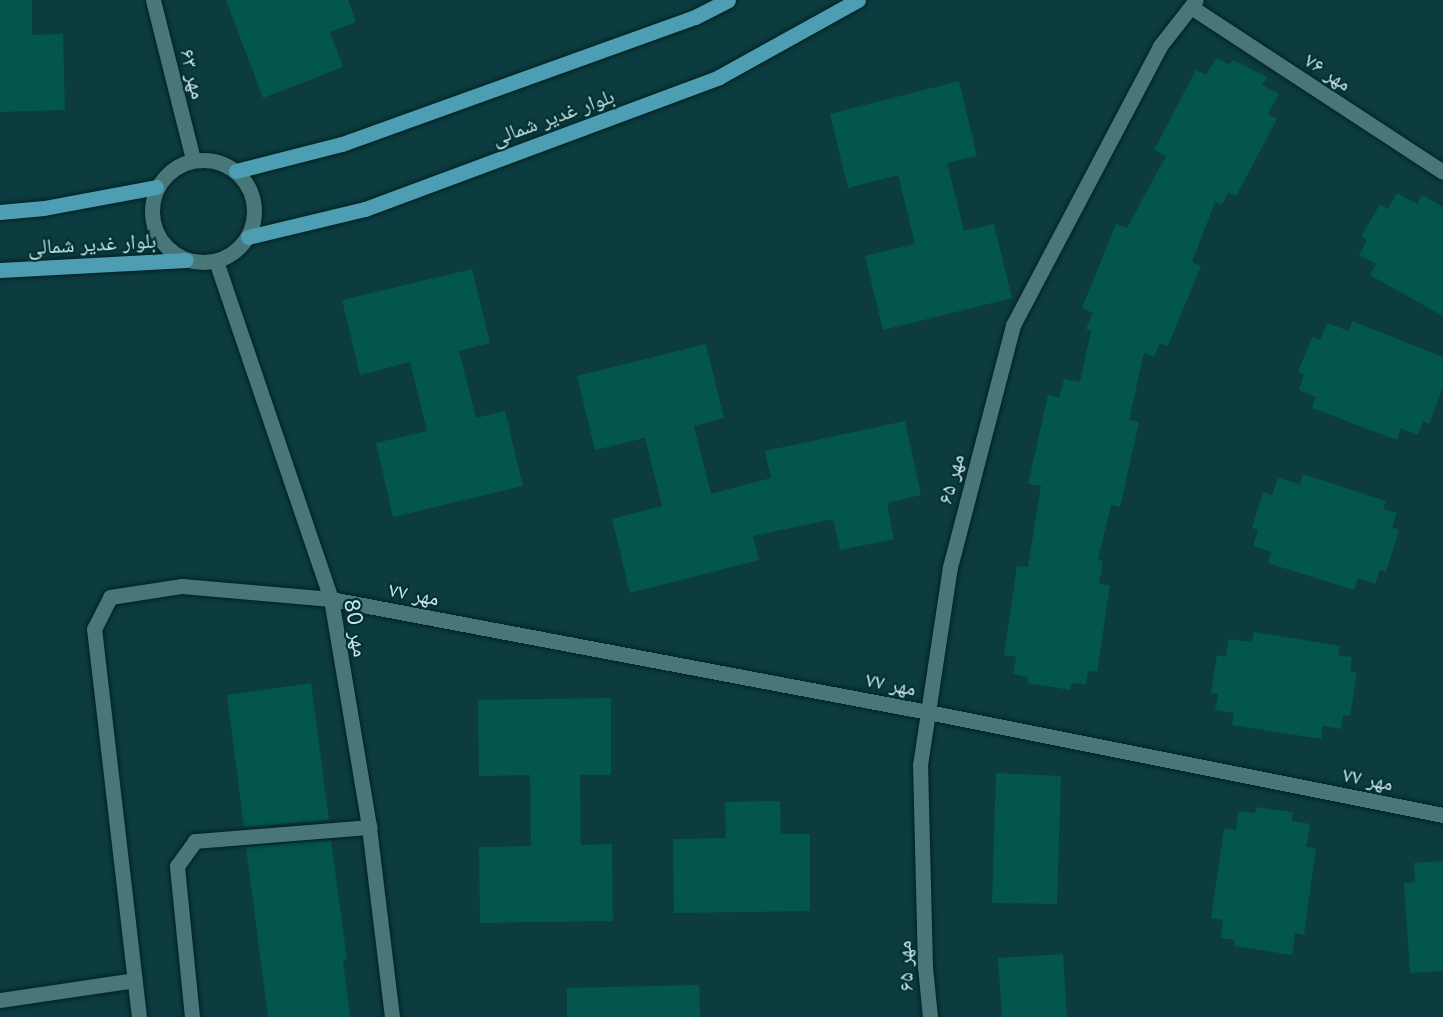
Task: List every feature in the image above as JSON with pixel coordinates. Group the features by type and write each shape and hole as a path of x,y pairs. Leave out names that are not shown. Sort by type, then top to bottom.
{"main road":[{"path":"236,171 342,144 695,17 728,0"},
{"name":"بلوار غدیر شمالی","path":"248,237 365,209 719,77 858,0"},
{"name":"بلوار غدیر شمالی","path":"0,212 44,208 156,187"},
{"name":"بلوار غدیر شمالی","path":"0,270 186,260"}],"street":[{"name":"مهر ۶۳","path":"153,0 194,159"},
{"name":"مهر ۷۶","path":"1194,3 1443,172"},
{"name":"مهر ۶۵","path":"930,1017 925,967 921,765 950,567 1013,325 1160,46 1194,3"},
{"path":"194,159 216,160 236,171 248,185 254,201 254,219 248,237 234,252 216,261 186,260 167,249 155,231 150,209 156,187 171,169 194,159"},
{"name":"مهر 80","path":"216,261 331,599 369,827 392,1017"},
{"name":"مهر ۷۷","path":"135,980 94,629 110,597 182,586 331,599 928,712 1443,815"},
{"path":"192,1017 177,867 195,841 369,827"},
{"path":"0,1000 135,980 139,1017"}],"building":[{"path":"0,0 32,0 32,35 63,34 65,110 0,112"},
{"path":"226,0 348,0 356,22 330,32 343,67 263,98"},
{"path":"1216,58 1230,65 1233,60 1267,77 1262,85 1279,94 1268,114 1277,119 1236,196 1228,192 1222,205 1215,202 1192,262 1201,266 1168,346 1160,343 1154,357 1144,353 1129,420 1139,422 1120,507 1111,505 1098,560 1103,561 1099,584 1110,585 1097,672 1088,671 1086,685 1072,683 1070,690 1027,683 1028,677 1013,674 1016,657 1004,655 1017,566 1028,567 1041,486 1028,484 1048,395 1059,398 1064,379 1080,382 1091,331 1086,329 1093,313 1082,308 1116,224 1127,228 1166,156 1154,150 1196,70 1206,75"},
{"path":"959,81 977,156 947,163 964,231 994,224 1012,298 883,330 865,256 915,244 898,175 848,188 830,114"},
{"path":"1397,193 1417,204 1422,195 1443,207 1443,316 1370,275 1376,264 1359,255 1367,240 1361,237 1380,204 1388,209"},
{"path":"472,269 490,343 459,351 476,418 505,411 523,486 393,517 376,443 427,431 410,362 360,375 342,300"},
{"path":"1352,321 1443,357 1443,387 1429,424 1423,421 1418,435 1401,428 1397,440 1312,408 1316,397 1299,390 1304,375 1298,372 1312,337 1320,340 1327,323 1349,331"},
{"path":"706,344 724,418 694,426 711,494 771,478 765,451 905,421 921,495 887,503 894,539 840,550 833,519 753,536 759,560 630,593 612,519 662,506 645,438 595,450 577,376"},
{"path":"1303,474 1386,501 1383,509 1397,513 1392,527 1399,530 1386,572 1380,570 1375,584 1358,578 1354,590 1268,563 1271,552 1253,546 1258,530 1252,528 1263,492 1272,495 1278,478 1300,484"},
{"path":"1254,632 1340,646 1338,655 1352,657 1350,671 1357,673 1350,716 1343,715 1341,729 1323,726 1321,739 1232,725 1234,713 1215,710 1218,694 1211,693 1217,655 1226,657 1229,639 1252,642"},
{"path":"311,683 329,820 244,827 227,695"},
{"path":"611,698 611,775 580,775 581,845 612,844 613,921 480,923 479,847 531,846 530,775 479,776 478,700"},
{"path":"996,773 1061,776 1057,904 992,903"},
{"path":"780,801 781,834 810,834 810,911 674,913 673,839 726,838 725,802"},
{"path":"1256,807 1293,812 1292,821 1310,824 1306,847 1316,848 1304,935 1295,933 1292,955 1234,946 1235,940 1221,938 1223,920 1211,918 1224,829 1236,830 1238,811 1255,813"},
{"path":"331,840 347,960 343,960 350,1017 268,1017 246,847"},
{"path":"1443,861 1443,971 1410,973 1404,883 1415,882 1414,863"},
{"path":"1063,954 1067,1017 1002,1017 998,958"},
{"path":"699,985 700,1017 567,1017 567,988"}]}
